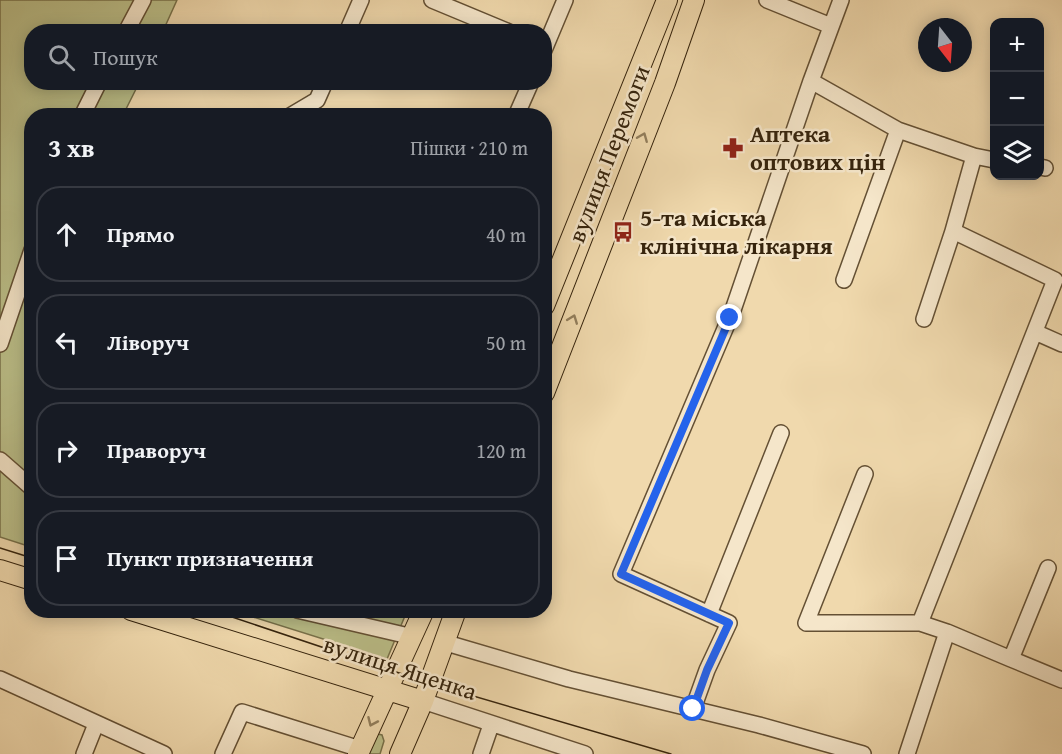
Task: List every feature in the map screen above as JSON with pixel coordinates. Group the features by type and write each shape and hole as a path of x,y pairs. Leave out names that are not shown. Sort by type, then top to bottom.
{"main road":[{"name":"вулиця Перемоги","path":"552,286 667,0"},
{"name":"вулиця Перемоги","path":"552,373 665,83 694,0"},
{"path":"0,570 24,577"},
{"name":"вулиця Яценка","path":"157,618 423,701"},
{"path":"359,751 421,618"},
{"path":"400,754 423,701 453,618"}],"street":[{"path":"130,24 143,0"},
{"path":"350,24 361,0"},
{"path":"432,0 490,24"},
{"path":"552,31 565,0"},
{"path":"767,0 831,26"},
{"path":"693,709 707,670 729,623 621,574 733,310 841,0"},
{"path":"811,81 897,130 990,159"},
{"path":"86,108 95,90"},
{"path":"304,108 317,100 321,90"},
{"path":"520,108 527,90"},
{"path":"844,280 897,130"},
{"path":"924,319 953,231 974,156"},
{"path":"920,622 1055,280 953,231"},
{"path":"0,344 24,274"},
{"path":"1035,333 1062,344"},
{"path":"709,614 781,433"},
{"path":"0,460 24,481"},
{"path":"865,474 806,623 920,622 1062,680"},
{"path":"1011,659 1048,568"},
{"path":"331,618 413,637"},
{"path":"907,754 947,632"},
{"path":"443,642 569,679 863,754"},
{"path":"1,681 164,754"},
{"name":"вулиця Яценка","path":"423,701 585,754"},
{"path":"223,754 242,712 359,751"},
{"path":"84,754 96,724"},
{"path":"480,754 491,725"}],"green space":[{"path":"0,0 177,0 166,24 24,24 24,90 136,90 126,108 24,108 24,545 0,537"},
{"path":"256,618 404,618 387,659"},
{"path":"378,734 382,735 384,741 380,754 367,754 373,737"}],"tram line":[{"path":"0,548 24,556"},
{"path":"235,618 429,683 671,754"}],"place":[{"name":"Аптека оптових цін","path":"733,148"},
{"name":"5-та міська клінічна лікарня","path":"623,232"}],"route":[{"path":"693,709 707,670 729,623 621,574 730,318"}]}
